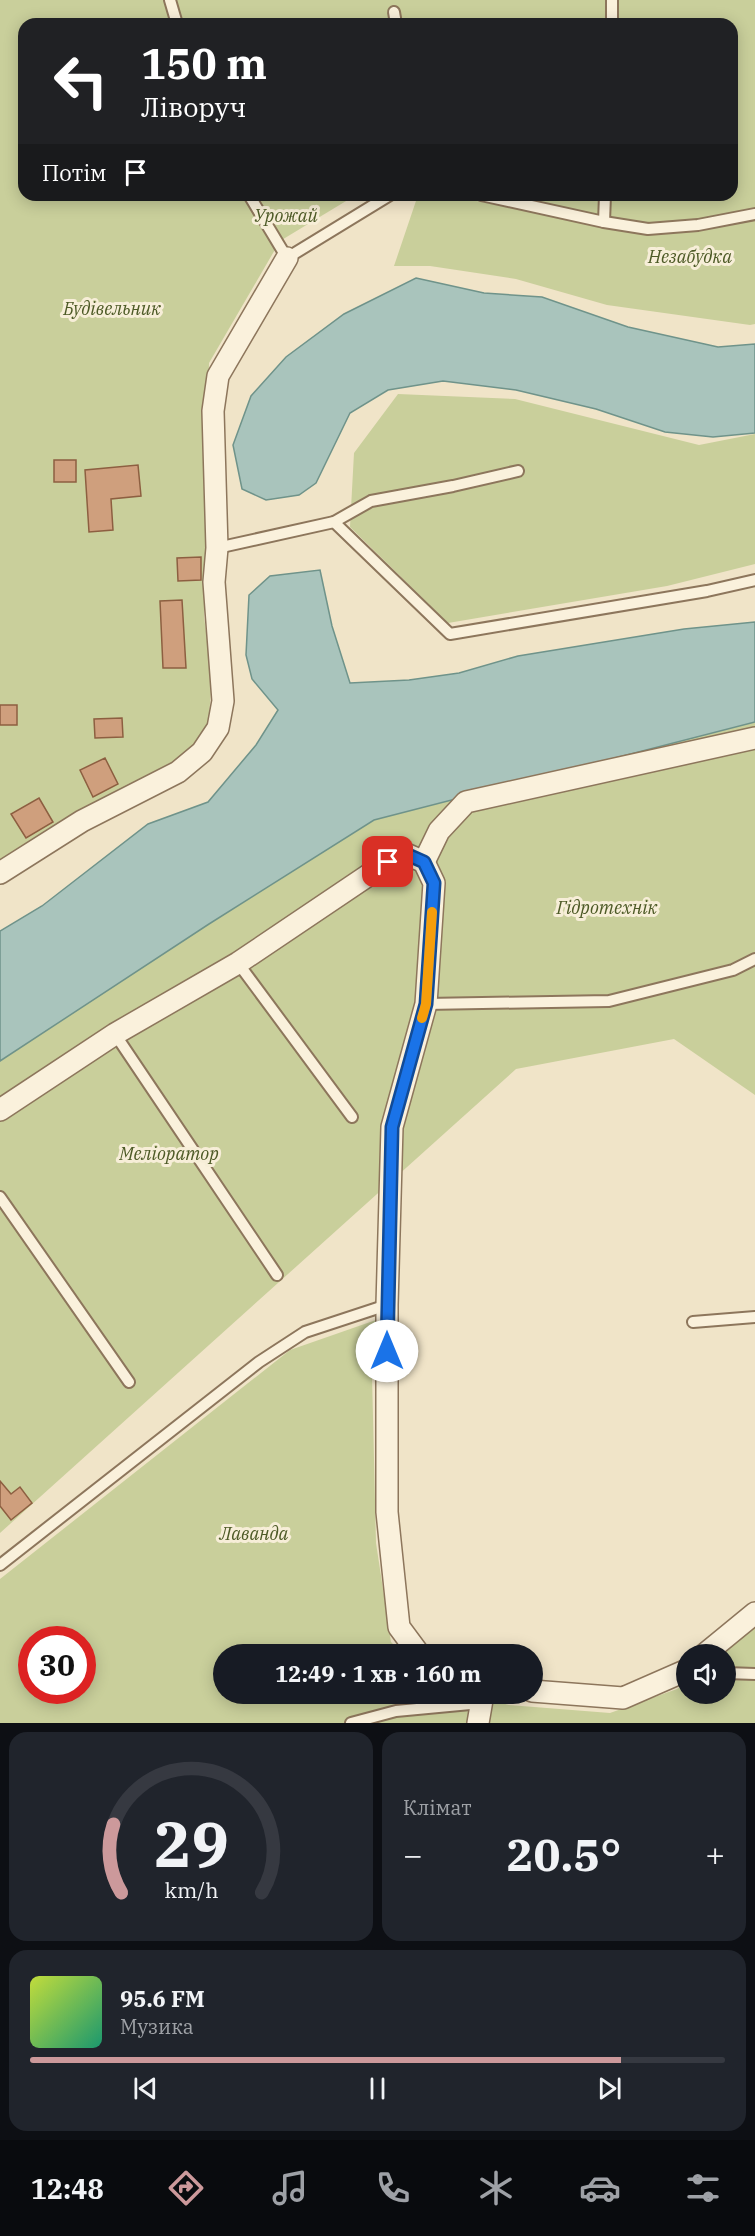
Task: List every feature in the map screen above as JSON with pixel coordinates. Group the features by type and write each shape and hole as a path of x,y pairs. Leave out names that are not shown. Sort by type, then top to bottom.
{"street":[{"path":"0,873 82,821 178,772 202,752 218,728 223,701 214,582 217,548 213,411 218,376 287,258"},
{"path":"424,862 439,831 466,802 755,738"},
{"path":"0,1110 115,1034 238,963 388,862 406,854 424,862 434,883 426,1004 392,1127 387,1305 387,1512 399,1627 412,1644"},
{"path":"717,1644 755,1613"},
{"path":"543,1692 622,1698 676,1676"}],"lane":[{"path":"170,0 175,18"},
{"path":"612,0 612,18"},
{"path":"394,12 395,18"},
{"path":"253,201 287,258 380,201"},
{"path":"508,201 648,229 698,225 755,214"},
{"path":"604,222 605,201"},
{"path":"217,548 334,522 372,501 518,471"},
{"path":"334,522 450,634 707,591 755,580"},
{"path":"426,1004 609,1001 733,970 755,959"},
{"path":"238,963 352,1117"},
{"path":"115,1034 277,1275"},
{"path":"0,1197 129,1382"},
{"path":"0,1565 259,1362 305,1332 387,1305"},
{"path":"693,1322 755,1317"},
{"path":"736,1673 755,1674"},
{"path":"351,1723 396,1711 481,1706"}],"green space":[{"name":"Будівельник","path":"0,0 755,0 755,324 750,325 607,305 516,279 430,266 394,266 416,201 477,201 516,209 517,201 738,201 738,18 18,18 18,201 346,201 280,241 209,363 204,617 212,674 208,733 171,767 0,864"},
{"path":"398,394 515,399 699,445 755,434 755,564 667,586 448,623 350,527 354,453"},
{"name":"Меліоратор","path":"755,722 755,1095 674,1039 516,1069 0,1533 0,1061 209,924 374,820"},
{"name":"Лаванда","path":"376,1320 372,1375 376,1543 393,1644 213,1644 213,1704 505,1704 610,1713 676,1689 676,1704 736,1704 736,1644 729,1644 755,1623 755,1723 0,1723 0,1579 290,1350"}],"water":[{"path":"416,278 484,293 542,297 628,327 718,347 755,344 755,433 713,437 665,432 596,409 516,390 443,381 388,390 350,413 316,483 299,495 266,500 242,489 233,445 251,396 286,357 344,314"},
{"path":"320,570 332,626 350,683 409,680 459,673 518,656 684,629 755,622 755,722 374,820 209,924 0,1061 0,931 42,906 148,824 208,802 256,745 278,710 252,679 246,655 249,595 270,576"}],"building":[{"path":"54,460 76,460 76,482 54,482"},
{"path":"138,465 141,496 111,499 113,530 89,532 85,470"},
{"path":"201,557 201,580 178,581 177,558"},
{"path":"182,600 186,668 163,668 160,601"},
{"path":"0,705 17,705 17,725 0,725"},
{"path":"122,718 123,737 95,738 94,719"},
{"path":"105,758 118,784 93,797 80,770"},
{"path":"39,798 53,822 26,838 11,814"},
{"path":"0,1481 11,1494 20,1487 32,1503 11,1520 0,1506"}],"slow traffic":[{"path":"422,1018 426,1004 432,912"}],"route":[{"path":"387,1351 392,1127 426,1004 434,883 424,862 406,854 388,862"}],"park label":[{"name":"Урожай","path":"286,215"},
{"name":"Незабудка","path":"690,256"},
{"name":"Гідротехнік","path":"607,907"}]}
